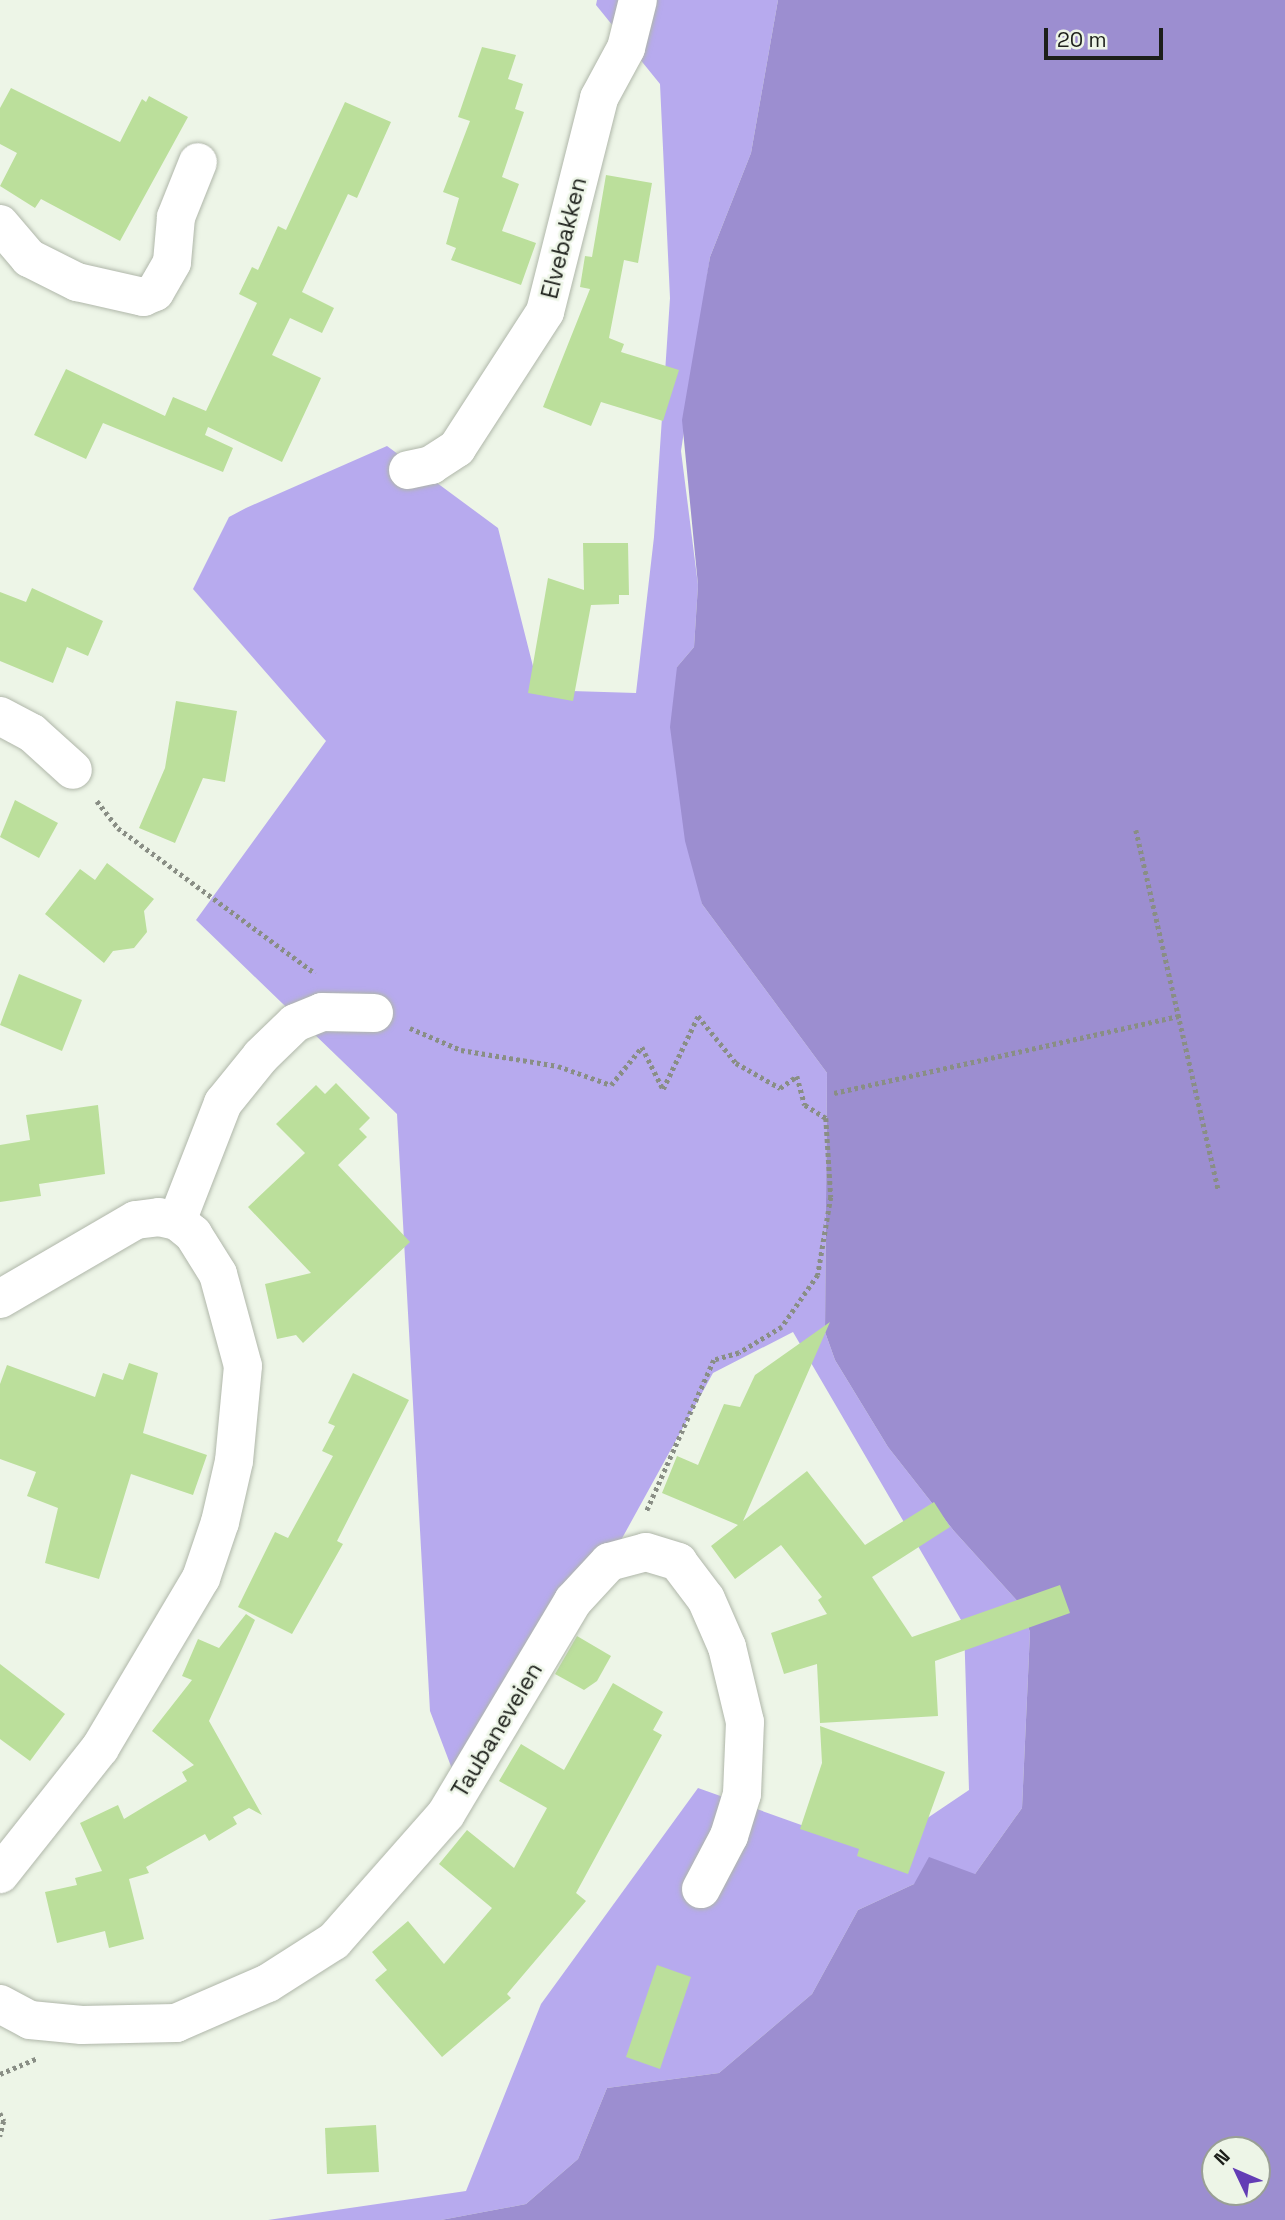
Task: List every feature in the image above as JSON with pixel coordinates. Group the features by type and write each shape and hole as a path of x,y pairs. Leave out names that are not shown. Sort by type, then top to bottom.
{"street":[{"name":"Elvebakken","path":"408,470 431,465 457,448 545,312 599,98 626,48 638,0"},
{"path":"0,224 29,258 77,282 143,297 155,292 172,262 176,217 198,162"},
{"path":"0,716 32,733 73,770"},
{"path":"177,1221 223,1103 261,1056 295,1023 322,1012 374,1013"},
{"path":"0,1299 136,1220 159,1217 177,1221 193,1234 218,1273 243,1366 234,1461 220,1522 201,1578 100,1748 0,1874"},
{"name":"Taubaneveien","path":"0,2004 30,2020 82,2025 176,2023 268,1983 334,1941 446,1814 573,1601 609,1562 646,1552 678,1562 706,1599 727,1647 745,1722 742,1794 729,1836 701,1889"}],"path":[{"path":"73,770 118,828 319,975"},
{"path":"1136,830 1219,1191"},
{"path":"374,1013 461,1049 558,1066 611,1085 642,1047 663,1089 698,1016 736,1063 780,1088 797,1076 806,1105 826,1118 831,1197 818,1275 782,1327 739,1353 714,1360 627,1557"},
{"path":"834,1093 1179,1016"},
{"path":"0,2113 4,2121 0,2136"}],"shaded area":[{"path":"597,0 778,0 751,153 710,257 681,451 698,585 694,647 677,667 702,904 827,1073 825,1332 835,1360 888,1447 954,1531 1020,1604 1030,1632 1022,1808 975,1874 914,1884 858,1910 812,1994 719,2073 607,2088 578,2159 526,2204 441,2220 268,2220 466,2191 541,2004 698,1788 877,1852 969,1790 964,1625 793,1332 713,1373 609,1562 460,1790 430,1711 397,1114 196,920 326,741 193,589 229,517 246,508 387,446 498,528 539,690 636,693 654,537 670,298 660,84 596,5"},
{"path":"778,0 1285,0 1285,2220 441,2220 526,2204 578,2159 607,2088 719,2073 812,1994 858,1910 914,1884 929,1857 975,1874 1022,1808 1030,1632 1020,1604 954,1531 888,1447 835,1360 825,1332 827,1073 702,904 685,841 670,727 677,667 694,647 698,585 682,420 710,257 751,153"}],"building":[{"path":"482,47 516,55 508,79 523,84 515,109 524,112 502,177 519,184 502,231 536,243 521,285 451,260 456,248 446,244 459,198 443,192 470,121 458,117"},
{"path":"11,88 120,142 142,99 146,102 149,96 188,117 120,241 41,199 35,208 0,186 17,153 0,144 0,108"},
{"path":"345,102 391,122 357,198 348,194 302,292 334,308 322,333 290,318 272,355 321,378 282,462 208,427 205,435 233,448 223,472 103,423 86,459 34,435 66,369 165,416 173,397 206,411 257,303 239,294 252,267 258,270 278,226 286,230"},
{"path":"606,175 652,183 638,263 624,260 609,338 624,344 621,352 679,370 663,421 601,402 591,426 543,407 590,289 580,287 585,256 592,257"},
{"path":"583,543 628,543 629,595 619,595 619,604 591,605 573,701 528,693 548,578 584,590"},
{"path":"32,588 103,621 88,656 67,647 53,683 0,661 0,592 26,602"},
{"path":"176,701 237,711 225,782 203,778 175,843 139,828 165,768"},
{"path":"15,800 58,823 39,858 0,837"},
{"path":"107,863 154,899 144,911 147,932 134,948 113,951 104,963 45,914 80,869 95,880"},
{"path":"19,974 82,1000 62,1051 0,1025"},
{"path":"336,1083 370,1118 359,1129 367,1137 338,1165 410,1242 303,1343 296,1335 277,1339 265,1284 311,1273 248,1207 305,1153 276,1124 316,1085 325,1094"},
{"path":"98,1105 105,1174 39,1184 41,1196 0,1202 0,1145 30,1140 26,1115"},
{"path":"830,1322 743,1521 807,1471 865,1545 934,1502 950,1527 872,1577 912,1637 1060,1585 1070,1613 935,1661 938,1716 820,1723 817,1664 784,1674 771,1633 827,1614 818,1600 822,1597 781,1545 735,1579 711,1546 738,1525 662,1493 677,1456 698,1465 724,1404 740,1407 755,1375"},
{"path":"129,1363 158,1373 143,1433 207,1455 193,1495 131,1474 99,1579 45,1563 58,1508 27,1496 36,1472 0,1459 0,1384 7,1365 95,1397 103,1373 123,1380"},
{"path":"353,1373 409,1400 337,1541 343,1544 292,1634 238,1607 275,1532 288,1538 333,1456 322,1451 335,1426 328,1423"},
{"path":"246,1614 255,1620 209,1721 262,1815 249,1808 233,1817 237,1824 209,1841 205,1834 146,1867 149,1873 129,1879 144,1939 109,1948 105,1931 57,1943 45,1892 77,1885 75,1878 102,1871 80,1823 118,1805 124,1819 187,1781 182,1772 194,1765 152,1731 192,1680 182,1676 198,1639 219,1648"},
{"path":"577,1636 611,1656 597,1681 584,1690 555,1674"},
{"path":"0,1664 65,1714 30,1761 0,1739"},
{"path":"613,1683 663,1712 653,1730 662,1735 576,1893 586,1901 507,1994 511,1998 442,2057 375,1980 387,1970 372,1952 408,1921 444,1964 492,1908 439,1864 467,1830 514,1868 547,1808 499,1781 521,1744 564,1770"},
{"path":"820,1726 945,1772 908,1874 857,1856 859,1849 800,1829 822,1763"},
{"path":"657,1965 691,1977 660,2069 626,2057"},
{"path":"376,2125 379,2172 327,2174 325,2128"}]}
